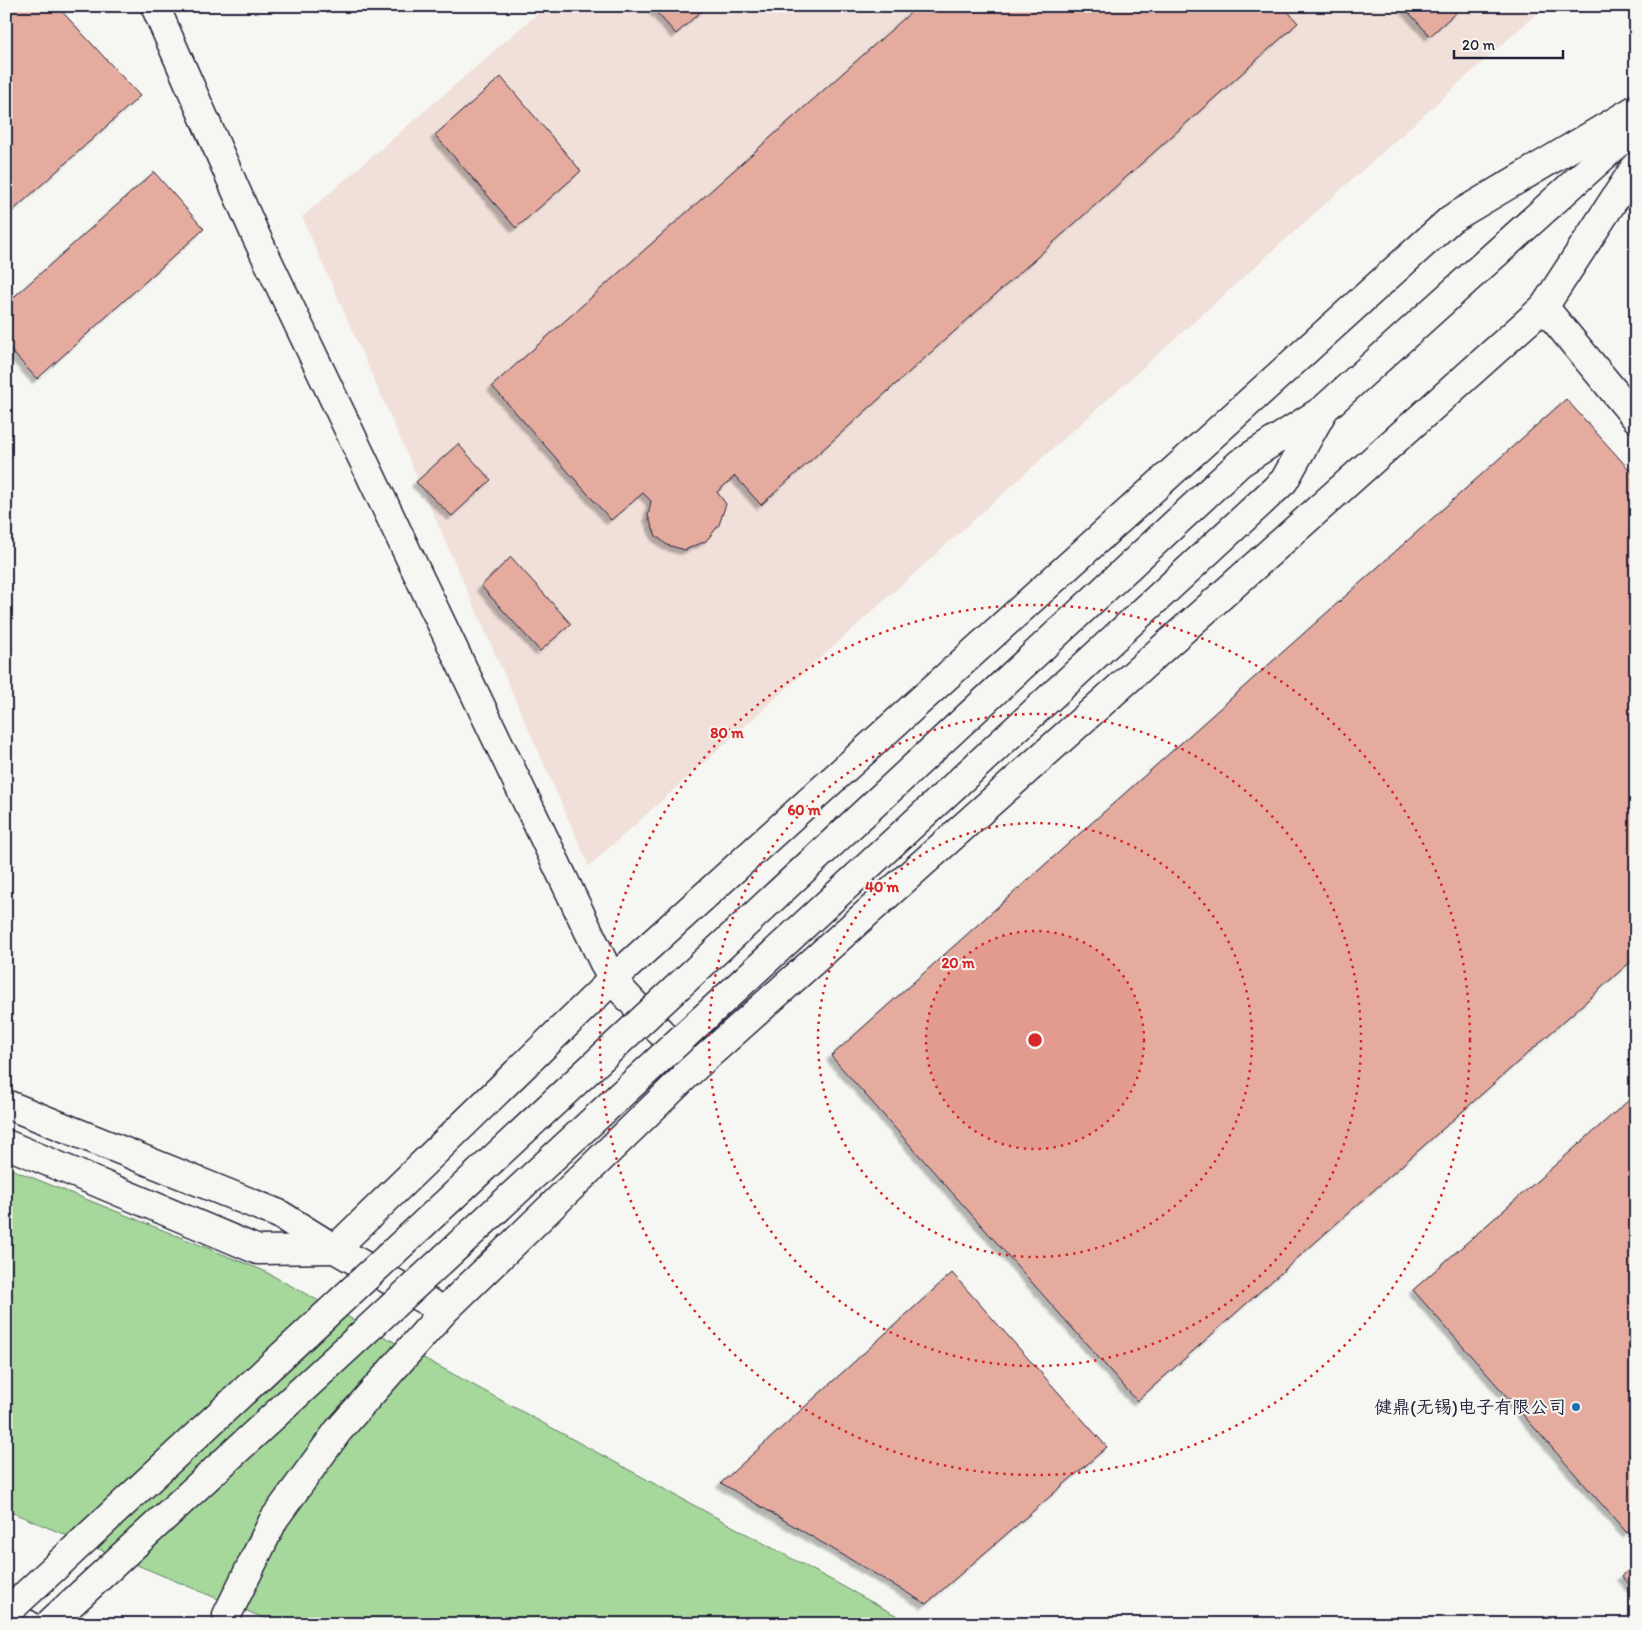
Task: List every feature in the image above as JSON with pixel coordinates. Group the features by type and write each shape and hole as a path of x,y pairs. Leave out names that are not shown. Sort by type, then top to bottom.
{"main road":[{"path":"155,6 255,234 612,980 694,1068"},
{"path":"6,1144 258,1250 335,1249 612,980 1451,219 1636,109"},
{"path":"27,1624 6,1614 1240,464 1324,409 1636,127"},
{"path":"227,1615 274,1519 338,1431 444,1312 694,1068 1544,307 1636,166"},
{"path":"1544,307 1636,418"},
{"path":"49,1624 1284,481 1324,409"},
{"path":"6,1104 278,1214 444,1312"}],"path":[{"path":"1633,6 1636,9"}],"shaded area":[{"path":"546,6 1545,6 589,866 302,217"}],"green space":[{"path":"6,1167 262,1270 912,1624 278,1624 6,1510"}],"building":[{"path":"6,6 57,6 140,96 6,217"},
{"path":"651,6 707,6 676,34"},
{"path":"918,6 1283,6 1298,23 761,505 735,476 717,492 726,504 719,525 706,541 685,550 667,545 656,536 648,516 651,501 643,493 611,520 492,386"},
{"path":"1403,6 1463,6 1430,36"},
{"path":"501,77 581,171 516,228 435,135"},
{"path":"154,172 204,229 37,379 6,345 6,304"},
{"path":"1566,399 1636,477 1636,957 1137,1401 831,1056"},
{"path":"458,444 491,480 452,516 416,482"},
{"path":"511,557 571,624 540,651 481,586"},
{"name":"健鼎(无锡)电子有限公司","path":"1636,1094 1636,1525 1627,1533 1413,1290"},
{"path":"952,1273 1107,1447 926,1604 721,1483"},
{"path":"1636,1564 1636,1591 1622,1576"}],"place":[{"name":"健鼎(无锡)电子有限公司","path":"1576,1407"}]}
